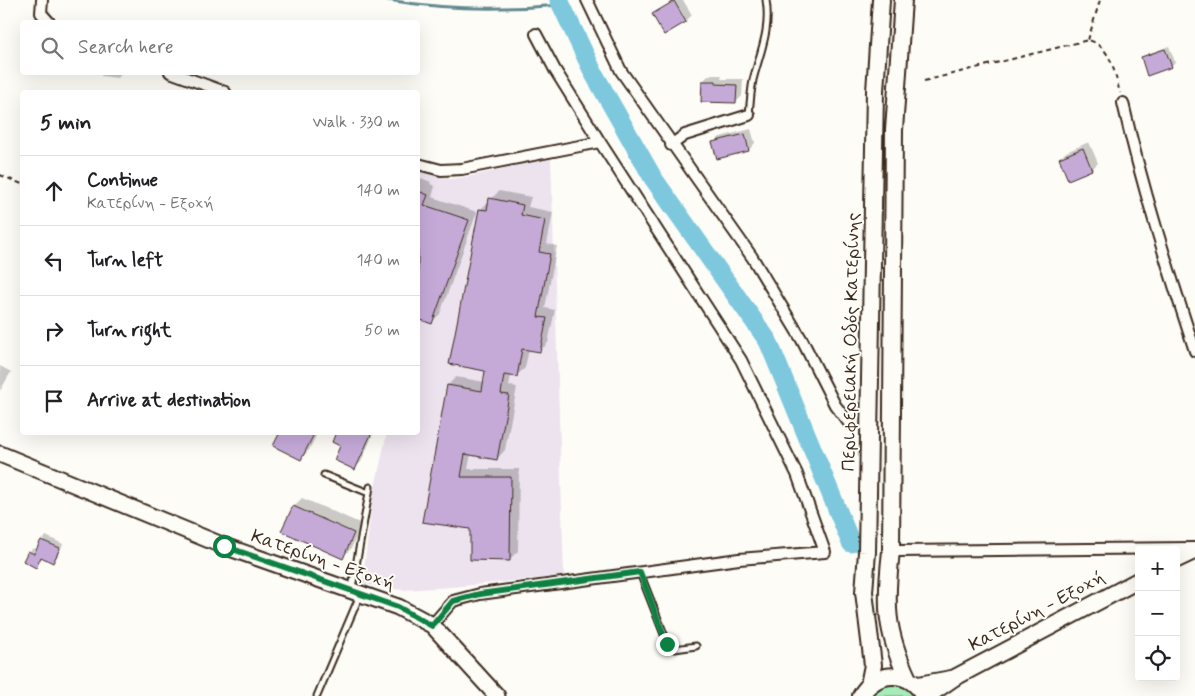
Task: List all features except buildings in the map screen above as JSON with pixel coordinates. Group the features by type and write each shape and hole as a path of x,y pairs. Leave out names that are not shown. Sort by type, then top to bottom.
{"main road":[{"name":"Περιφερειακή Οδός Κατερίνης","path":"865,690 873,665 864,592 867,552 875,91 881,0"},
{"path":"903,0 894,130 891,551 886,602 890,632 919,689"},
{"name":"Κατερίνη - Εξοχή","path":"0,454 224,546 398,607 432,626 498,696"},
{"path":"1180,558 1195,550"},
{"name":"Κατερίνη - Εξοχή","path":"919,689 954,678 1135,582"},
{"path":"865,690 886,676 897,676 919,689"}],"street":[{"path":"42,0 41,12 47,20"},
{"path":"587,0 621,71 671,145 752,257 802,340 835,405 849,423"},
{"path":"432,626 453,601 480,594 738,559 825,552 797,474 741,360 600,142 555,70 536,34"},
{"path":"178,75 220,90"},
{"path":"1123,103 1137,165 1164,260 1195,350"},
{"path":"671,145 685,135 749,115"},
{"path":"420,165 441,170 462,170 600,142"},
{"path":"898,551 1195,550"}],"lane":[{"path":"749,115 753,81 767,33 769,17 766,0"},
{"path":"318,696 356,592 369,490 324,475"},
{"path":"640,572 669,647 675,649 696,646"}],"path":[{"path":"1088,40 1100,0"},
{"path":"924,81 1088,40 1098,42 1111,60 1123,103"},
{"path":"0,175 20,183"}],"shaded area":[{"path":"551,158 564,576 402,590 362,584 373,496 387,435 420,435 420,172 450,179 467,177"}],"green space":[{"path":"892,684 908,689 915,696 872,696 883,686"}],"waterway":[{"path":"388,0 431,6 474,8 518,8 561,5"},
{"path":"559,0 594,74 653,178 768,341 851,543"}],"route":[{"path":"224,546 316,580 398,607 432,626 453,601 480,594 640,572 667,644"}]}
